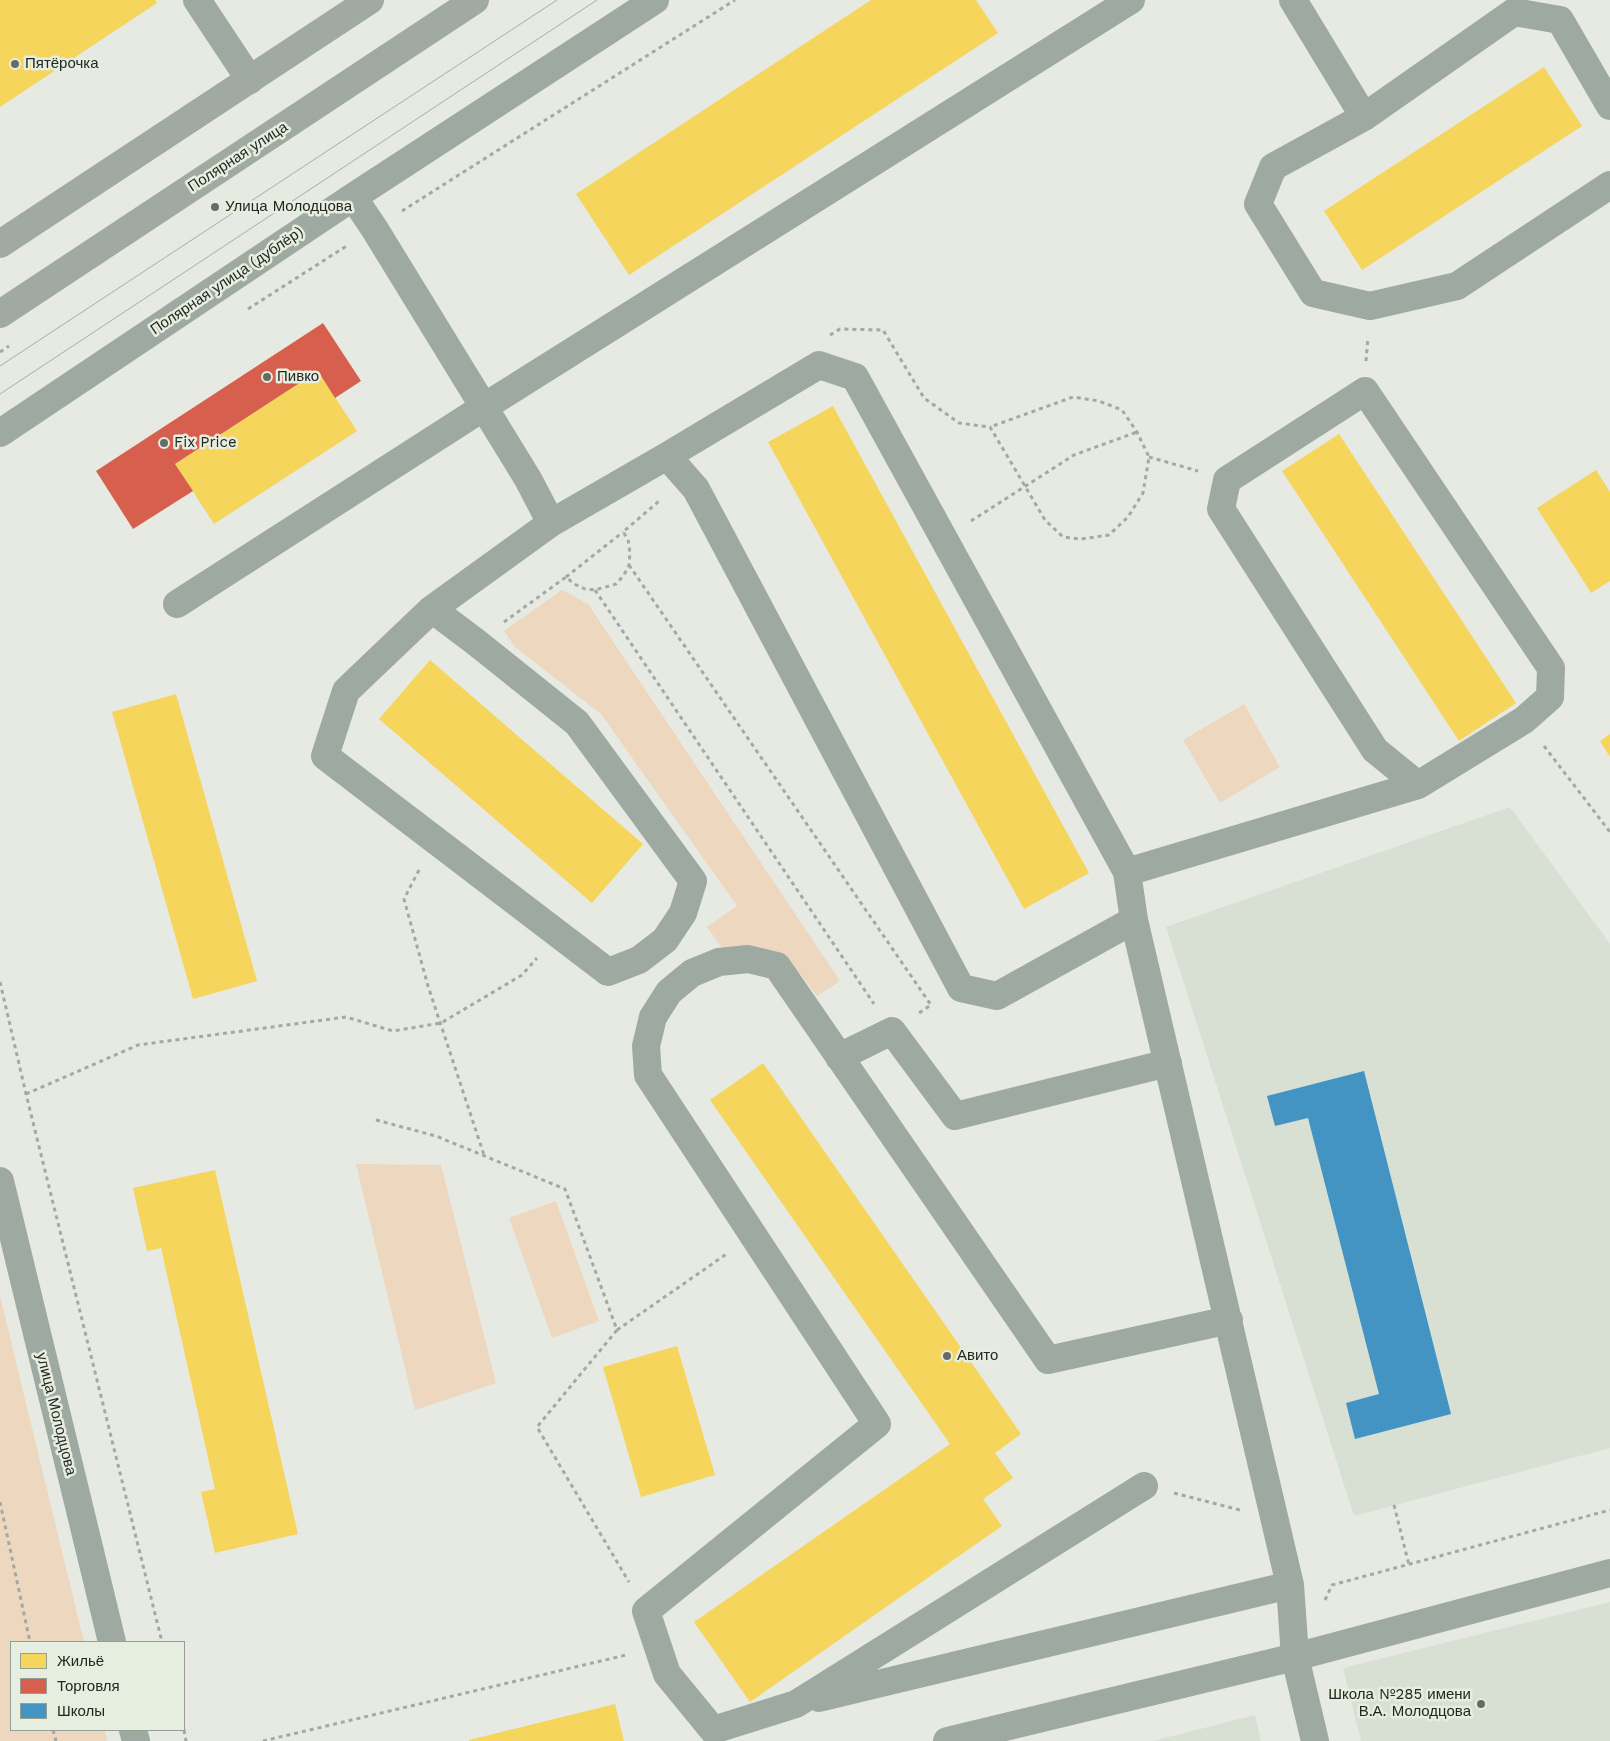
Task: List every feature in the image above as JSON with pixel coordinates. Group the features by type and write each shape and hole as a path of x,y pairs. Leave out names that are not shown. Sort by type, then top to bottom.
{"main road":[{"path":"0,244 147,149 370,0"},
{"name":"Полярная улица","path":"0,314 475,0"}],"street":[{"path":"197,0 250,80"},
{"name":"Полярная улица (дублёр)","path":"0,433 353,197 656,0"},
{"path":"177,604 484,407 1131,0"},
{"path":"1293,0 1364,117"},
{"path":"1610,106 1560,20 1514,12 1364,117 1273,167 1258,204 1313,293 1370,306 1457,286 1610,185"},
{"path":"353,197 528,479 551,522"},
{"path":"432,609 477,642 577,723 693,881 683,913 665,940 639,960 608,972 325,756 346,692 432,609 551,522 667,456 819,365 855,377 1127,872 1134,920 1290,1585 1295,1656 1315,1741"},
{"path":"1127,872 1418,785 1524,720 1550,697 1551,668 1365,391 1227,480 1221,509 1375,750 1418,785"},
{"path":"667,456 696,489 961,988 997,996 1134,920"},
{"path":"1229,1320 1048,1360 777,966 748,959 719,962 692,973 669,992 653,1017 646,1046 648,1075 877,1424 646,1611 667,1674 714,1736 796,1704 1290,1585"},
{"path":"840,1057 892,1031 955,1116 1168,1063"},
{"name":"улица Молодцова","path":"0,1184 112,1641"},
{"path":"796,1704 1144,1486"},
{"path":"946,1741 1295,1656 1610,1573"}],"path":[{"path":"1365,391 1370,306"},
{"path":"819,365 812,348 840,329 883,330 924,398 959,423 990,427 1073,397 1099,401 1122,410 1137,432 1150,457 1143,493 1128,517 1109,535 1081,539 1063,537 1045,520 990,427"},
{"path":"943,538 1074,455 1137,432"},
{"path":"1150,457 1227,480"},
{"path":"477,642 623,532 658,502 696,489"},
{"path":"566,576 574,584 585,589 595,590 616,584 624,575 629,565 628,539 623,532"},
{"path":"595,590 892,1031 931,1005 629,565"},
{"path":"1524,720 1610,832"},
{"path":"435,840 404,899 428,986 484,1156"},
{"path":"26,1094 138,1045 346,1017 393,1031 441,1023 522,975 558,934"},
{"path":"0,982 162,1641"},
{"path":"376,1120 436,1136 564,1189 617,1330"},
{"path":"646,1611 537,1427 617,1330 753,1235"},
{"path":"1144,1486 1275,1519"},
{"path":"0,1502 30,1641"},
{"path":"1394,1505 1409,1565"},
{"path":"263,1741 658,1647"}],"shaded area":[{"path":"562,590 588,604 840,981 817,996 787,957 723,949 707,927 737,906 601,714 515,647 504,631"},
{"path":"1244,704 1280,767 1220,803 1183,740"},
{"path":"1510,807 1610,944 1610,1448 1354,1516 1166,927"},
{"path":"356,1164 441,1165 496,1383 415,1410"},
{"path":"556,1201 599,1321 552,1338 509,1218"},
{"path":"0,1296 84,1641 10,1641 10,1731 105,1731 107,1741 0,1741"},
{"name":"Школа №285 имени В.А. Молодцова","path":"1610,1602 1610,1741 1361,1741 1343,1668"},
{"path":"1255,1715 1261,1741 1153,1741"}],"building: Жильё":[{"path":"0,0 155,0 157,3 0,107"},
{"path":"871,0 976,0 998,33 629,275 576,194"},
{"path":"1544,67 1582,126 1362,270 1324,211"},
{"path":"318,371 357,431 214,524 175,464"},
{"path":"833,406 1089,873 1024,909 768,442"},
{"path":"1339,434 1516,703 1459,741 1282,471"},
{"path":"1596,470 1610,492 1610,581 1591,593 1537,508"},
{"path":"430,660 643,844 592,903 379,719"},
{"path":"176,694 257,981 193,999 112,712"},
{"path":"1610,734 1610,757 1600,741"},
{"path":"763,1063 1021,1434 995,1453 1013,1478 983,1499 1002,1526 750,1702 694,1622 950,1444 710,1100"},
{"path":"215,1170 298,1534 215,1553 201,1492 215,1489 161,1248 147,1251 133,1188"},
{"path":"677,1346 715,1475 641,1497 603,1367"},
{"path":"615,1704 624,1741 469,1741 469,1740"}],"building: Торговля":[{"path":"323,323 361,381 335,398 318,371 175,464 193,491 133,529 96,471"}],"building: Школы":[{"path":"1364,1071 1451,1414 1355,1439 1346,1403 1379,1394 1308,1118 1275,1126 1267,1096"}],"tram line":[{"path":"0,366 557,0"},
{"path":"0,394 597,0"}],"place":[{"name":"Пятёрочка","path":"15,64"},
{"name":"Улица Молодцова","path":"215,207"},
{"name":"Пивко","path":"267,377"},
{"name":"Fix Price","path":"164,443"},
{"name":"Авито","path":"947,1356"},
{"name":"Школа №285 имени В.А. Молодцова","path":"1481,1704"}]}
